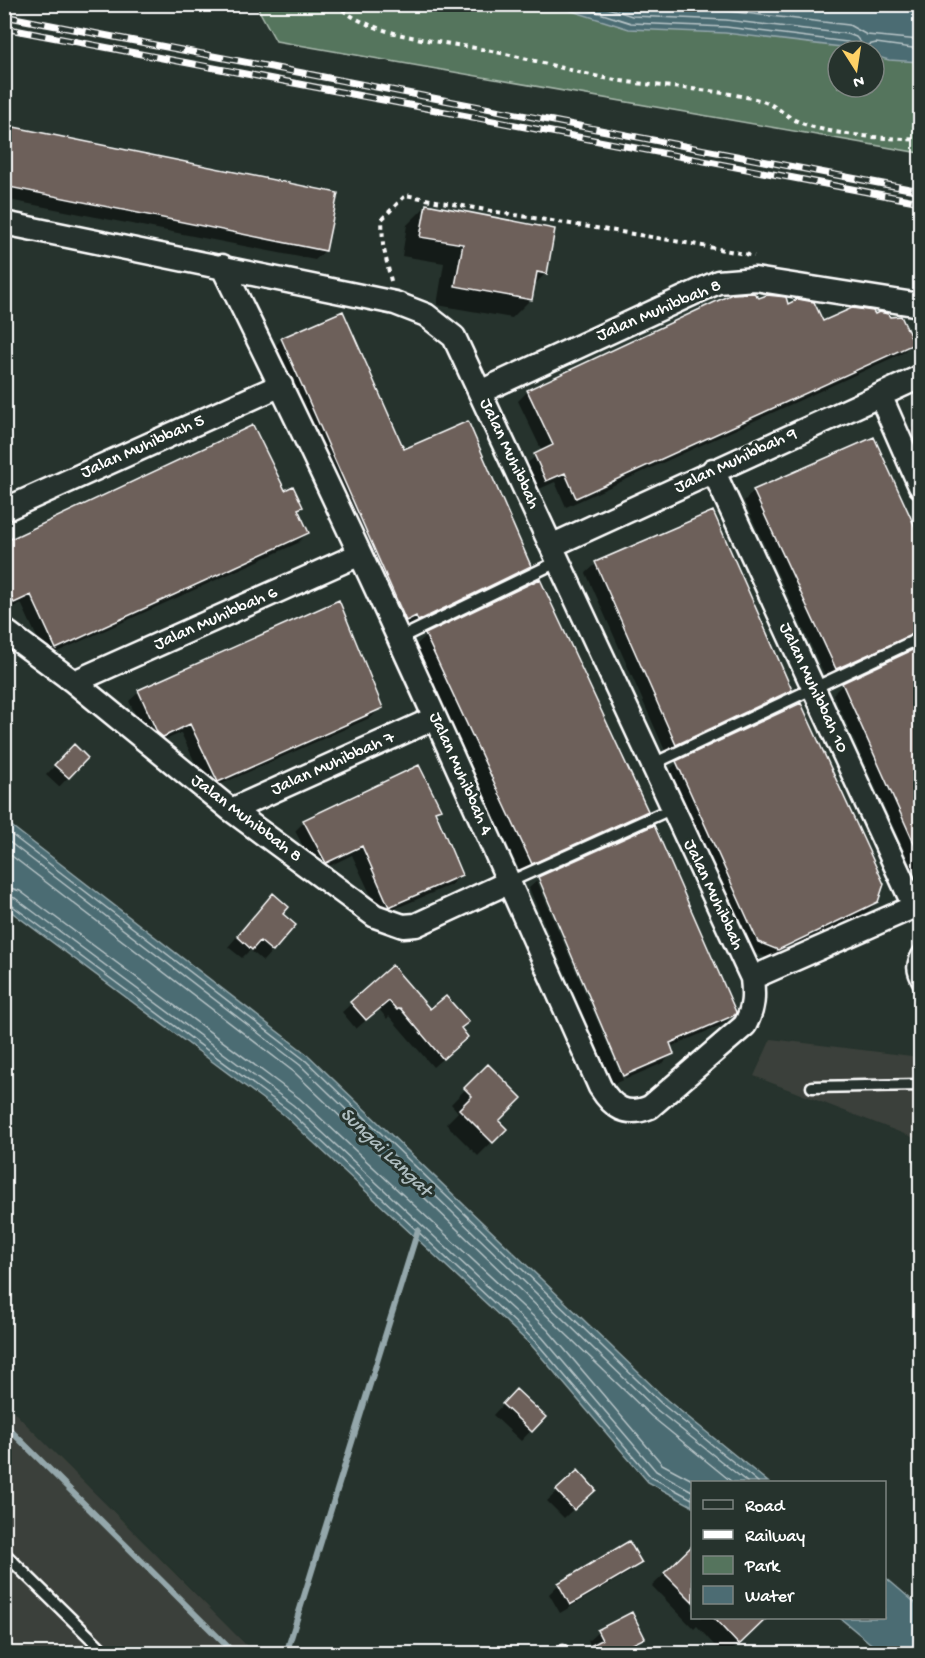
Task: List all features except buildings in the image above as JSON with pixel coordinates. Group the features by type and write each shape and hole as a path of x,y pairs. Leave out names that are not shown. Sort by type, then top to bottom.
{"street":[{"name":"Jalan Muhibbah","path":"4,223 395,303 426,315 454,337 653,764 753,987"},
{"name":"Jalan Muhibbah 4","path":"222,266 281,385 435,718 600,1087 609,1102 622,1111 638,1112 651,1107 745,1024 752,1012 753,987"},
{"name":"Jalan Muhibbah 8","path":"480,392 718,282 755,279 921,305"},
{"name":"Jalan Muhibbah 9","path":"555,554 713,470 921,377"},
{"name":"Jalan Muhibbah 5","path":"4,510 281,385"},
{"path":"880,395 921,486"},
{"name":"Jalan Muhibbah 10","path":"713,470 813,688 917,905"},
{"name":"Jalan Muhibbah 6","path":"74,682 358,555"},
{"name":"Jalan Muhibbah 8","path":"4,630 74,682 231,810 375,916 403,926 416,925 509,882"},
{"name":"Jalan Muhibbah 7","path":"231,810 435,718"},
{"path":"753,987 917,905"}],"lane":[{"path":"398,639 555,554"},
{"path":"653,764 921,638"},
{"path":"509,882 673,808"},
{"path":"921,950 913,960 912,973 921,986"},
{"path":"812,1086 921,1085"},
{"path":"4,1553 107,1653"}],"path":[{"path":"336,4 356,20 382,28 525,57 612,79 714,91 761,100 799,122 846,133 921,140"},
{"path":"395,303 383,245 382,219 406,195 470,208 658,236 761,257"}],"shaded area":[{"path":"771,1039 920,1057 920,1140 754,1076"},
{"path":"5,1403 254,1653 5,1653"}],"green space":[{"path":"256,5 920,5 920,153 276,41"}],"water":[{"path":"445,5 920,5 920,62 886,59 886,39 826,39 826,45 725,33 629,29 556,6 467,11"},
{"name":"Sungai Langat","path":"5,821 308,1055 667,1400 767,1481 691,1481 691,1505 648,1482 532,1346 284,1115 5,907"},
{"path":"886,1578 920,1607 920,1653 882,1653 841,1619 886,1619"}],"waterway":[{"path":"286,1654 418,1230"},
{"path":"4,1424 235,1654"}],"railway":[{"path":"4,16 920,191"},
{"path":"4,28 920,202"}]}
